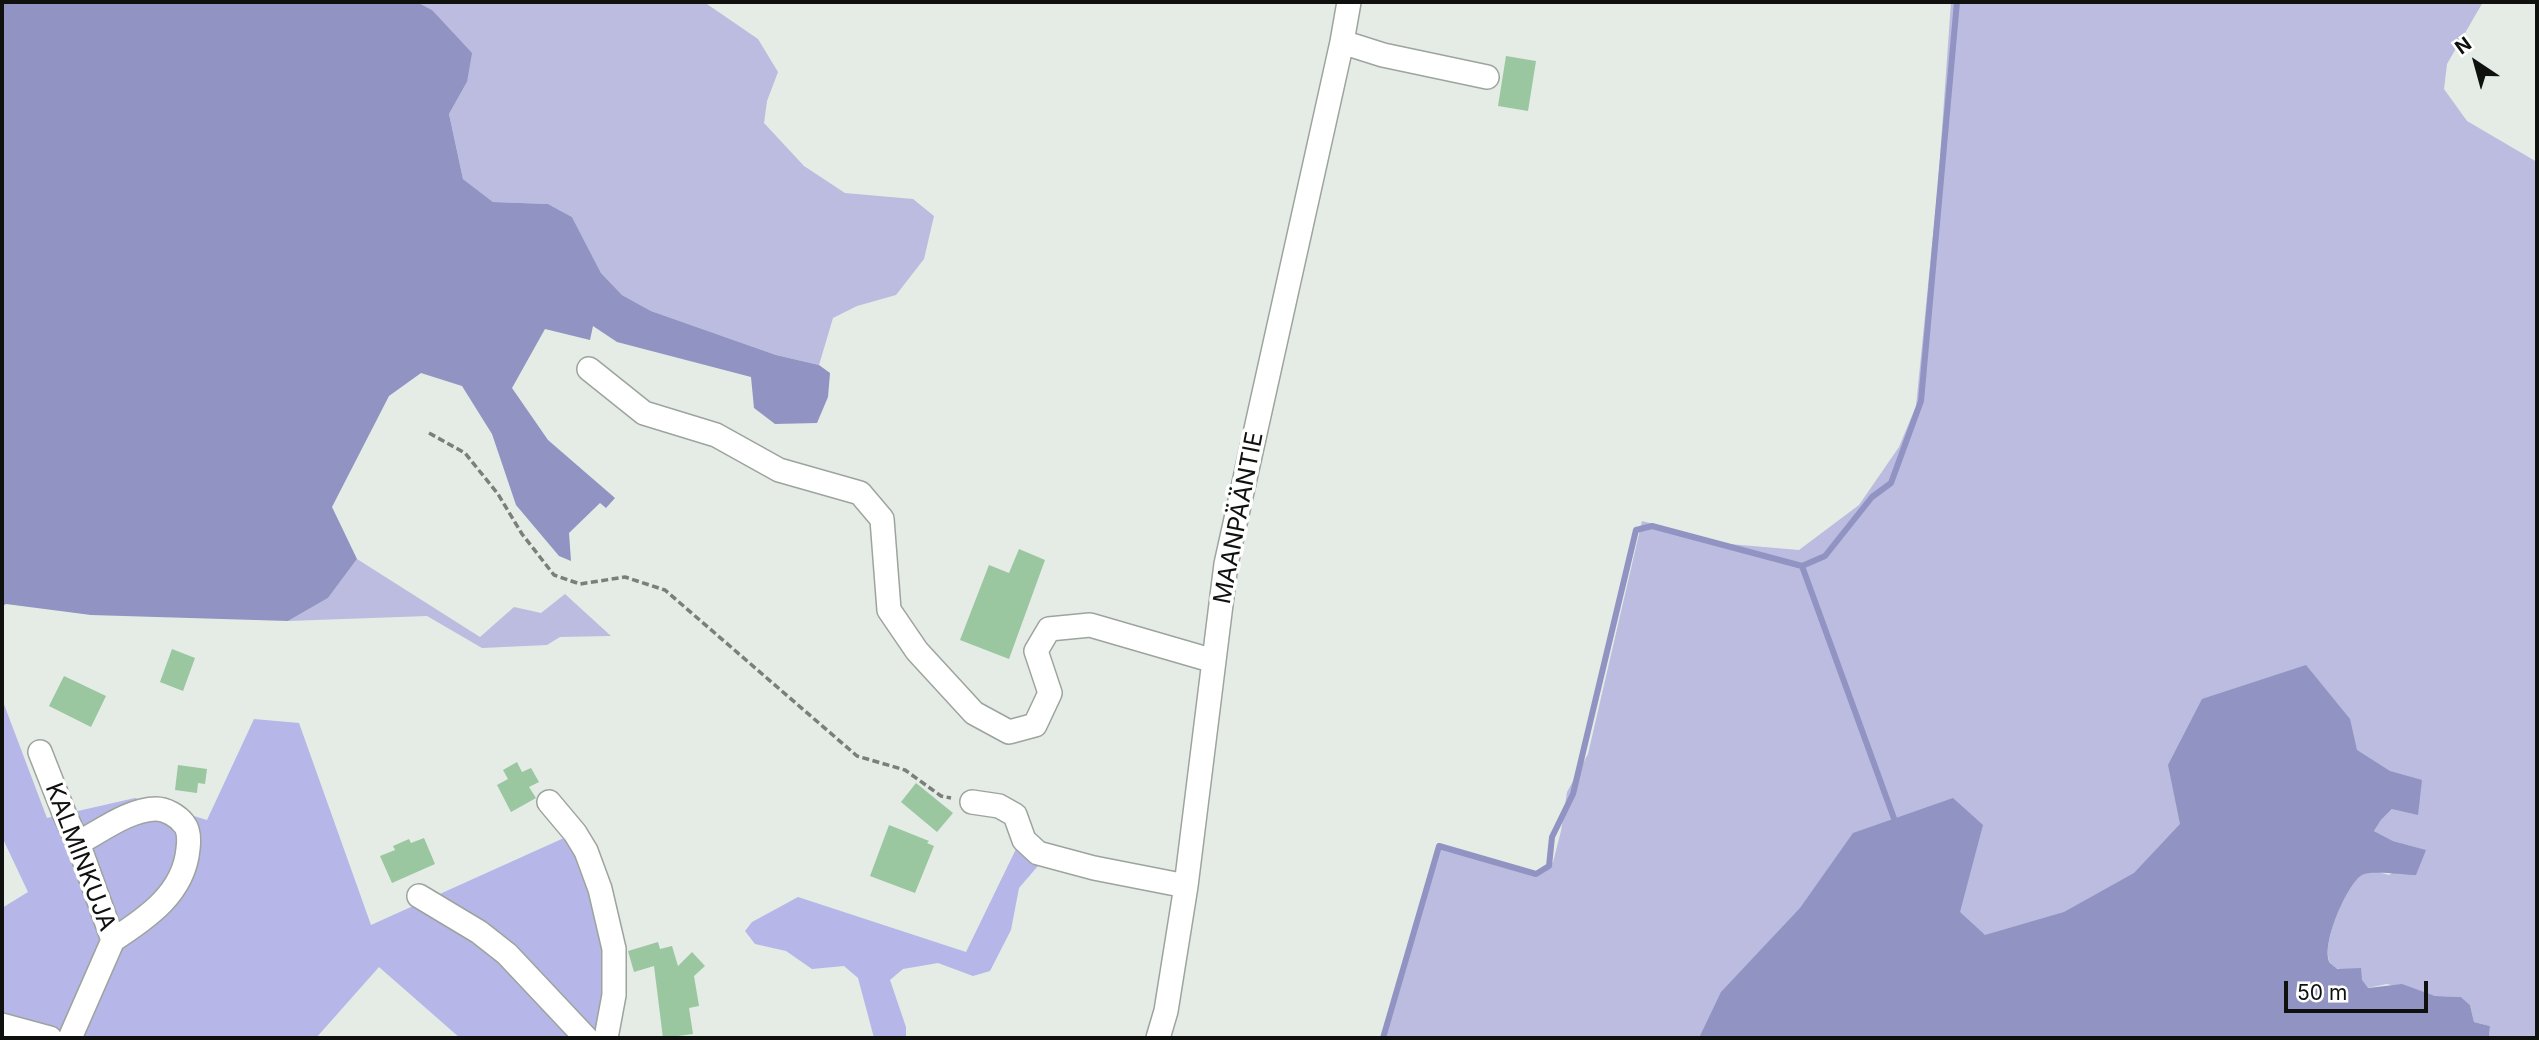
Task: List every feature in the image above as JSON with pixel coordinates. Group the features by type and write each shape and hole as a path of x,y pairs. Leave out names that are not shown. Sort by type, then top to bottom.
{"street":[{"name":"MAANPÄÄNTIE","path":"1158,1038 1166,1012 1185,886 1226,564 1349,2"},
{"path":"1342,42 1383,55 1487,77"},
{"path":"589,369 643,413 716,435 779,470 860,493 882,519 889,610 917,650 974,713 1009,732 1035,725 1050,694 1036,651 1049,629 1090,625 1214,661"},
{"name":"KALMINKUJA","path":"40,752 78,843 113,940 70,1038"},
{"path":"549,802 586,850 600,889 614,949 614,995 606,1038"},
{"path":"972,802 999,806 1015,815 1024,840 1038,853 1094,868 1185,886"},
{"path":"78,843 139,812 158,808 177,816 187,827 188,847 184,872 170,894 145,919 113,940"},
{"path":"419,896 479,932 507,954 586,1038"},
{"path":"6,1021 50,1038"}],"path":[{"path":"429,433 465,453 498,494 522,534 554,575 580,584 625,578 665,590 858,756 905,769 941,796 972,802"}],"shaded area":[{"path":"2,2 417,2 432,10 472,53 467,82 449,114 463,179 493,202 548,204 572,217 601,273 622,295 651,311 776,355 819,365 830,373 828,397 817,423 775,424 754,408 751,377 617,342 593,326 590,340 545,329 512,388 548,440 615,498 606,508 600,503 569,533 571,561 559,556 516,505 492,434 462,386 421,373 389,396 332,507 357,559 328,598 288,621 91,615 6,604 2,606"},
{"path":"417,2 704,2 758,39 778,72 767,101 764,123 804,166 845,193 913,199 934,216 924,259 896,295 857,306 833,318 819,365 776,355 651,311 622,295 601,273 572,217 548,204 493,202 463,179 449,114 467,82 432,10"},
{"path":"1951,2 2483,2 2447,64 2444,89 2467,121 2537,162 2537,1038 2489,1038 2490,1026 2474,1022 2470,1005 2461,997 2435,996 2387,984 2367,988 2351,970 2338,969 2331,964 2328,956 2331,931 2342,903 2356,880 2369,872 2389,875 2425,850 2393,841 2374,831 2381,820 2422,780 2229,802 2040,1038 1382,1038 1439,846 1536,874 1553,862 1567,792 1588,754 1642,521 1729,544 1799,550 1859,505 1899,447 1916,406 1938,185"},
{"path":"357,559 480,637 514,607 541,613 565,594 611,636 560,637 547,645 482,648 427,616 288,621 328,598"},
{"path":"2306,665 2350,719 2357,750 2390,771 2422,780 2418,815 2392,809 2374,831 2393,841 2426,850 2416,875 2372,873 2362,875 2356,881 2343,902 2332,930 2328,955 2330,963 2338,969 2361,968 2362,980 2368,988 2402,984 2435,996 2461,997 2470,1005 2474,1022 2490,1026 2489,1038 1699,1038 1721,992 1800,908 1853,833 1953,798 1983,825 1960,912 1985,935 2064,912 2134,873 2180,824 2168,765 2202,699"},
{"path":"2,699 47,818 135,798 207,820 254,719 299,723 371,925 575,833 600,889 606,1038 460,1038 379,967 316,1038 2,1038 2,908 28,892 2,837"},
{"path":"1016,849 1044,859 1019,888 1011,930 990,971 973,976 938,963 903,969 890,980 906,1027 906,1038 874,1038 858,978 844,966 812,969 786,951 755,944 745,931 752,922 798,897 966,952"}],"building":[{"path":"1506,56 1536,61 1528,111 1498,106"},
{"path":"1019,549 1045,560 1009,659 960,640 989,565 1009,573"},
{"path":"172,649 195,658 183,691 160,682"},
{"path":"64,676 106,696 91,727 49,706"},
{"path":"517,762 522,772 531,768 539,782 529,787 536,798 511,812 497,785 508,779 503,770"},
{"path":"178,765 207,769 205,784 198,783 197,793 175,790"},
{"path":"916,783 953,813 937,832 901,802"},
{"path":"889,825 929,841 927,843 934,846 915,893 870,876"},
{"path":"424,838 435,864 392,883 380,856 395,850 393,846 409,839 411,843"},
{"path":"658,942 660,949 672,946 678,966 692,952 705,966 694,976 699,1006 689,1008 693,1034 663,1038 654,966 634,972 628,951"}],"waterway":[{"path":"1383,1038 1439,846 1536,874 1549,866 1552,837 1573,794 1636,530 1652,526 1802,566 1825,556 1872,497 1891,483 1921,401 1957,2"},
{"path":"1802,566 1896,824"}]}
